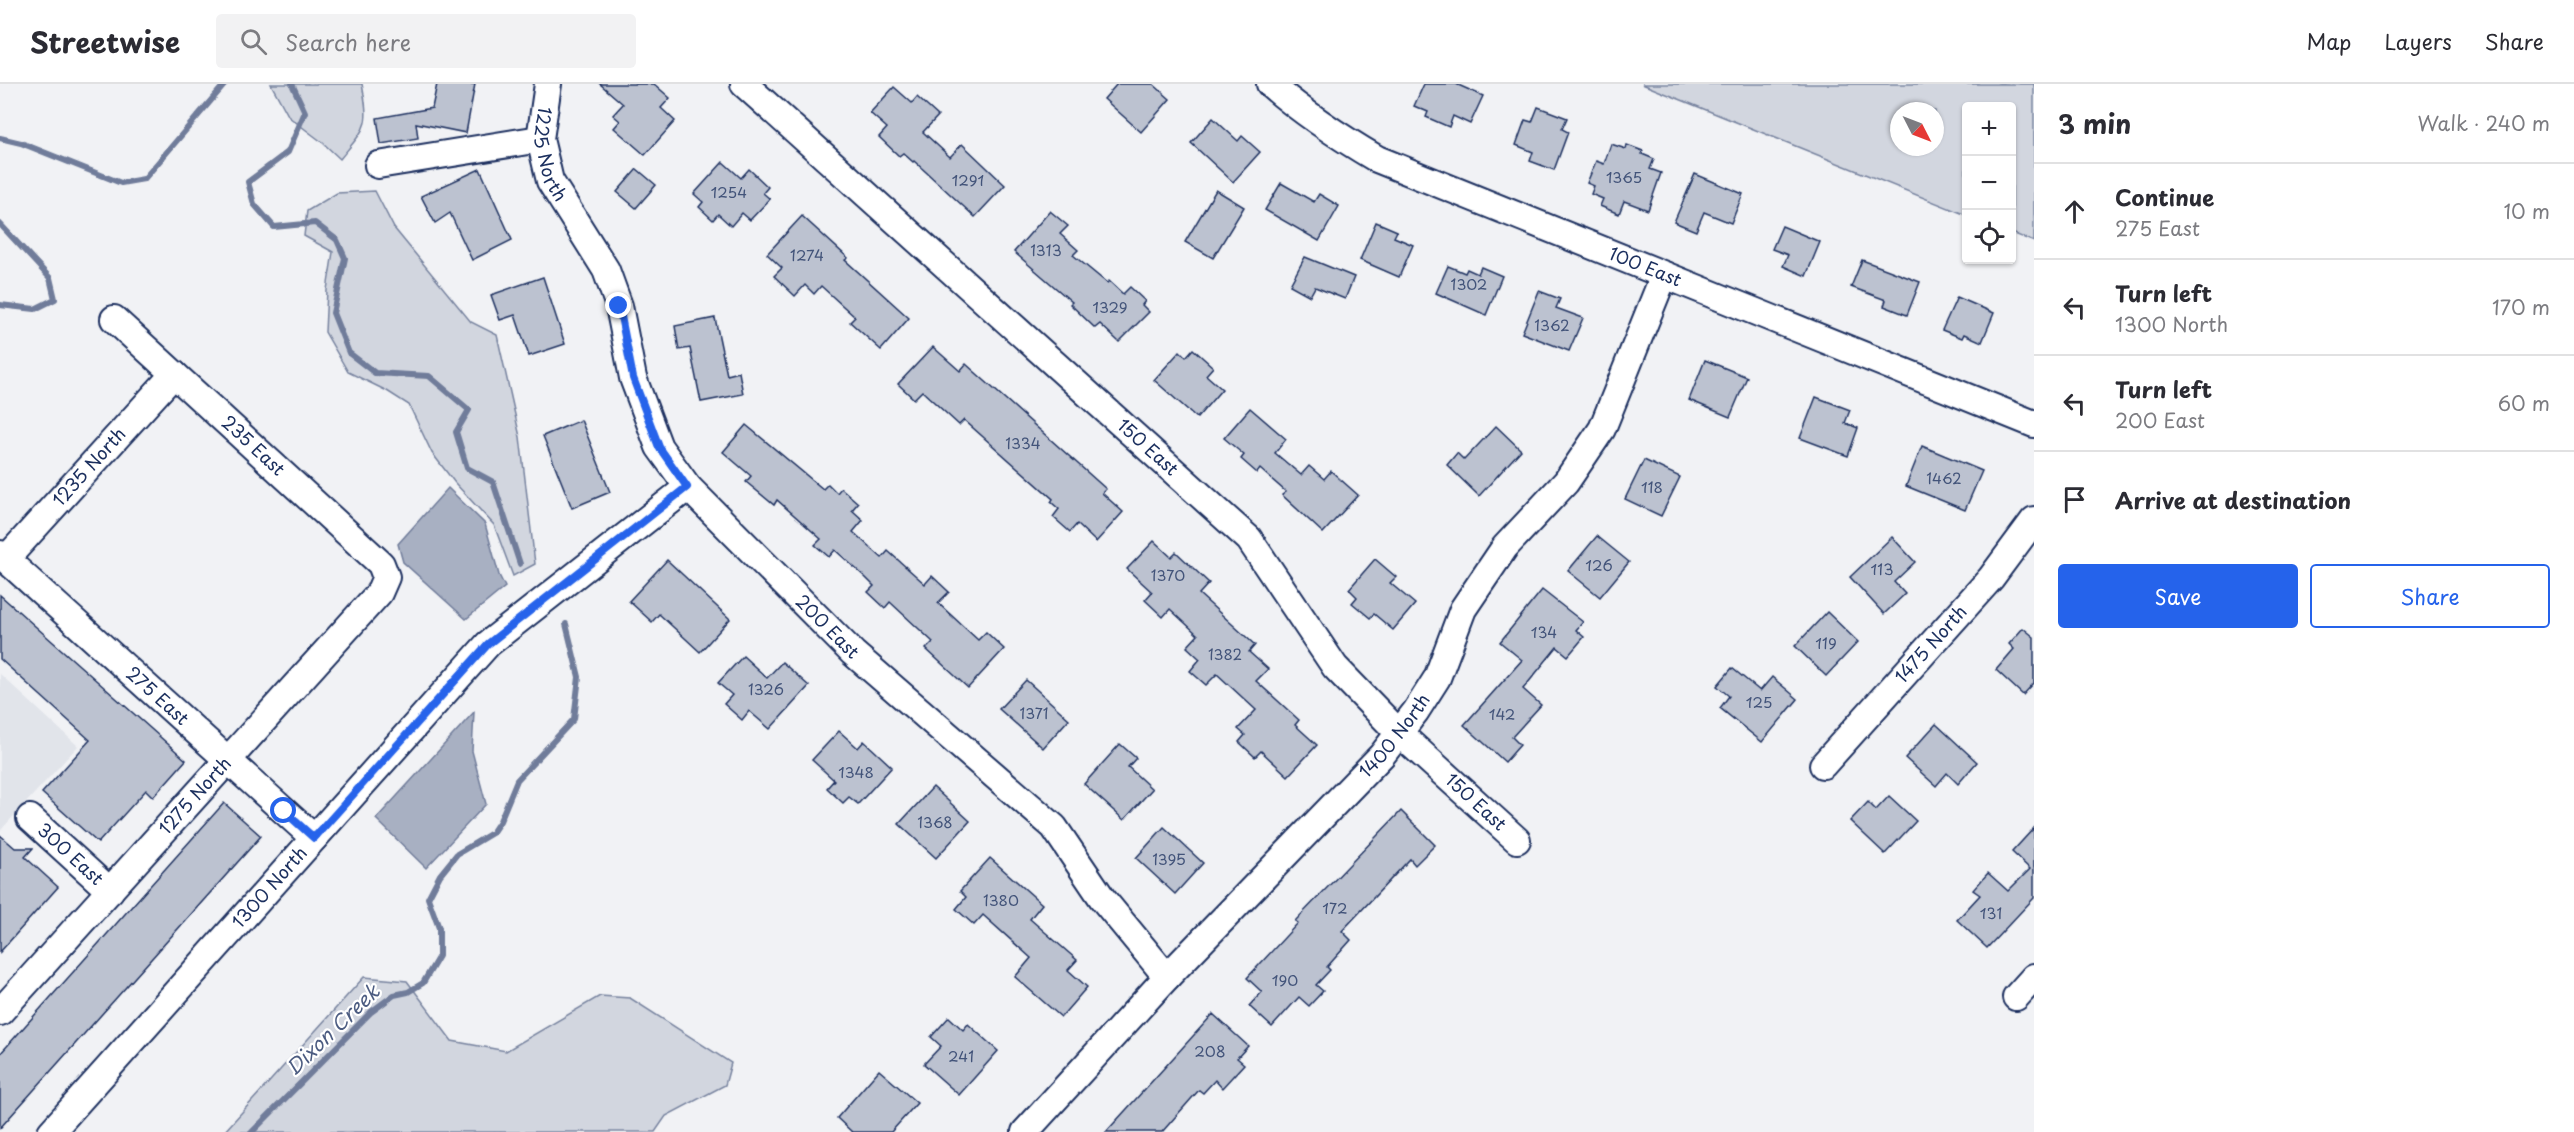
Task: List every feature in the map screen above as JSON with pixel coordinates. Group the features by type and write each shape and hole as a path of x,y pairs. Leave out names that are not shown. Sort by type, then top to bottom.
{"street":[{"name":"1225 North","path":"548,84 540,139 550,181 575,219"},
{"name":"150 East","path":"744,84 1249,539 1335,667 1399,733 1517,840"},
{"name":"100 East","path":"1270,84 1297,108 1377,159 2034,424"},
{"path":"378,165 540,139"},
{"name":"200 East","path":"575,219 606,270 619,306 633,378 659,447 687,487 853,653 1054,827 1102,898 1167,977"},
{"name":"1400 North","path":"1025,1132 1167,977 1382,755 1399,733 1437,678 1463,609 1505,548 1566,482 1602,429 1664,275"},
{"name":"235 East","path":"114,319 381,564 386,576"},
{"name":"1235 North","path":"3,557 174,374"},
{"name":"1300 North","path":"51,1132 488,644 687,487"},
{"name":"1475 North","path":"1823,765 1991,578 2034,520"},
{"name":"275 East","path":"3,557 314,838"},
{"name":"1275 North","path":"0,1012 379,593 386,576"},
{"name":"300 East","path":"30,818 110,891"},
{"path":"2016,997 2034,977"}],"shaded area":[{"path":"271,84 362,84 366,118 361,132 340,159 289,117"},
{"path":"1642,84 2034,84 2034,242 2016,235 2016,102 1962,102 1962,213"},
{"path":"375,191 394,228 471,322 497,335 520,437 535,564 513,576 494,525 455,483 432,453 409,405 387,391 348,372 325,332 327,290 333,252 304,236 307,211 337,193"},
{"path":"0,674 78,746 0,831"},
{"path":"364,977 407,981 452,1041 506,1051 600,996 630,998 731,1063 725,1085 666,1116 655,1132 224,1132"}],"water":[{"path":"448,488 485,524 499,575 505,587 466,619 403,562 398,544"},
{"path":"474,712 472,751 486,804 426,868 376,819"}],"building":[{"path":"437,84 475,84 466,133 416,123 418,138 381,144 377,118 432,108"},
{"path":"600,84 654,84 670,98 661,108 675,121 645,155 614,128 620,121 613,115 623,104"},
{"path":"1117,84 1153,84 1170,99 1141,132 1104,99"},
{"path":"1424,84 1456,84 1483,96 1470,124 1453,116 1449,127 1426,117 1428,112 1414,106"},
{"path":"894,87 912,103 917,97 938,116 923,132 950,157 962,144 1005,185 975,217 914,161 903,153 899,156 879,137 887,128 870,113"},
{"path":"1538,107 1567,118 1562,129 1568,132 1554,170 1530,161 1533,152 1516,145 1525,120 1532,122"},
{"path":"1213,118 1238,141 1242,136 1260,152 1233,182 1191,143"},
{"path":"1611,144 1626,149 1627,145 1643,151 1642,154 1654,159 1650,169 1661,173 1648,210 1624,201 1619,214 1600,206 1603,199 1591,194 1594,186 1587,183 1596,161 1604,164"},
{"path":"723,162 741,178 749,169 768,187 763,193 770,199 750,220 742,213 731,226 718,214 713,220 699,207 703,202 694,194"},
{"path":"480,169 512,240 472,260 450,213 435,223 421,196"},
{"path":"637,169 656,185 636,208 617,192"},
{"path":"1695,174 1743,194 1731,223 1704,212 1696,231 1674,222"},
{"path":"1281,183 1314,202 1319,194 1339,206 1319,241 1265,210"},
{"path":"1216,190 1244,207 1213,258 1185,242"},
{"path":"1050,211 1068,226 1060,234 1078,250 1073,255 1123,294 1130,287 1145,301 1142,305 1149,312 1119,342 1100,324 1095,328 1070,304 1072,302 1014,252"},
{"path":"802,216 848,258 845,260 909,318 881,350 850,322 855,317 821,286 814,294 805,285 795,296 774,276 782,268 767,254"},
{"path":"1376,222 1397,231 1394,237 1413,245 1399,277 1360,260"},
{"path":"1782,226 1820,242 1806,276 1783,266 1788,255 1772,249"},
{"path":"1305,257 1354,277 1345,299 1315,287 1310,296 1290,285"},
{"path":"1862,260 1920,282 1907,315 1884,306 1886,300 1851,287"},
{"path":"1448,266 1465,273 1467,269 1478,274 1481,267 1502,276 1486,315 1436,293"},
{"path":"543,277 565,344 529,356 515,315 500,320 491,295"},
{"path":"1539,291 1560,299 1556,308 1583,318 1569,351 1522,333"},
{"path":"1957,297 1994,313 1982,342 1964,334 1962,338 1942,330"},
{"path":"715,318 727,375 739,372 743,394 701,402 690,348 679,350 675,326"},
{"path":"933,347 960,371 966,364 1106,489 1102,493 1123,512 1096,542 1077,524 1070,532 1053,517 1059,509 1051,502 1053,499 964,420 959,425 922,391 914,399 898,384"},
{"path":"1193,349 1213,367 1206,375 1222,389 1197,418 1154,380 1180,351 1186,357"},
{"path":"1705,360 1747,377 1730,417 1689,400"},
{"path":"1816,397 1850,410 1845,423 1858,428 1848,456 1800,438"},
{"path":"1250,408 1286,439 1275,453 1301,475 1309,466 1324,479 1331,471 1358,495 1323,533 1282,495 1286,492 1260,469 1257,473 1241,459 1244,455 1224,438"},
{"path":"581,420 610,492 572,508 543,436"},
{"path":"746,425 823,489 828,484 837,493 841,488 858,503 852,510 863,520 853,532 882,558 888,551 925,584 932,576 949,592 938,603 978,640 986,632 1004,649 968,688 926,649 933,642 890,602 885,608 868,592 874,586 865,577 835,550 829,557 815,545 821,539 777,500 774,505 746,482 751,476 723,452"},
{"path":"1496,426 1521,450 1479,496 1447,465 1457,453 1464,460"},
{"path":"1922,446 1982,471 1965,510 1906,486"},
{"path":"1644,460 1680,477 1661,516 1625,499"},
{"path":"1597,536 1629,562 1600,597 1568,571"},
{"path":"1892,537 1915,562 1894,582 1905,594 1884,614 1850,577"},
{"path":"1154,541 1171,557 1176,552 1209,583 1199,594 1255,645 1249,652 1268,669 1256,681 1299,720 1295,725 1317,745 1288,776 1261,751 1255,757 1239,742 1245,735 1238,729 1256,710 1217,674 1206,685 1190,671 1200,659 1187,647 1198,635 1170,609 1163,617 1145,600 1152,592 1127,569"},
{"path":"1375,559 1396,577 1390,583 1415,604 1393,630 1374,614 1370,618 1352,603 1357,597 1349,589"},
{"path":"667,560 730,619 700,652 659,614 652,622 629,601"},
{"path":"1542,590 1583,622 1576,630 1584,637 1568,656 1557,647 1523,689 1541,705 1512,737 1520,745 1505,762 1464,725 1522,660 1500,642"},
{"path":"0,595 186,760 153,797 146,790 98,843 42,793 90,740 0,659"},
{"path":"1827,612 1858,642 1826,676 1795,646"},
{"path":"2023,628 2034,637 2034,683 2023,695 1996,670 2014,649 2009,644"},
{"path":"743,656 767,678 782,662 809,686 770,729 749,711 742,720 724,704 732,695 718,683"},
{"path":"1732,668 1760,691 1772,677 1798,699 1762,742 1720,708 1729,696 1717,686"},
{"path":"1026,680 1069,719 1043,748 999,709"},
{"path":"1936,724 1977,762 1958,784 1947,773 1936,786 1905,758"},
{"path":"839,731 858,748 864,741 892,767 858,804 849,797 843,803 827,788 834,780 812,760"},
{"path":"1120,744 1136,758 1128,767 1152,789 1124,820 1084,784"},
{"path":"933,787 970,821 936,858 899,824"},
{"path":"1889,796 1916,821 1885,854 1850,821 1868,802 1876,810"},
{"path":"224,803 261,836 0,1128 0,1054"},
{"path":"1401,811 1435,845 1415,865 1410,859 1342,931 1351,940 1327,967 1330,970 1316,985 1323,991 1309,1006 1299,997 1272,1027 1249,1006 1262,992 1247,978 1298,923 1295,921"},
{"path":"1164,827 1203,863 1175,894 1136,858"},
{"path":"2034,828 2034,898 1987,948 1957,920 1980,895 1973,890 1988,873 2008,891 2030,869 2012,852"},
{"path":"0,835 15,848 33,848 25,857 58,887 0,952"},
{"path":"990,858 1042,904 1030,919 1077,960 1068,970 1087,987 1061,1017 1015,977 1031,958 983,915 974,925 956,909 966,897 960,891"},
{"path":"1213,1014 1248,1046 1237,1058 1244,1064 1222,1088 1215,1080 1203,1093 1199,1090 1162,1132 1106,1132"},
{"path":"949,1017 963,1030 968,1024 998,1051 959,1095 924,1064 941,1046 931,1037"},
{"path":"879,1070 917,1103 891,1132 852,1132 837,1118"}],"waterway":[{"path":"0,138 21,143 121,183 144,179 225,84"},
{"name":"Dixon Creek","path":"292,84 305,112 288,152 248,182 254,204 274,227 315,223 337,240 345,258 333,313 349,353 375,373 429,376 469,410 456,432 467,468 493,482 520,564"},
{"path":"0,224 50,278 55,299 35,309 0,305"},
{"name":"Dixon Creek","path":"252,1132 371,1012 394,995 408,992 423,983 439,956 439,928 428,898 440,875 457,854 492,833 500,821 517,780 574,719 579,677 566,624"}],"route":[{"path":"284,811 314,838 488,644 687,487 659,447 633,378 619,306"}]}
